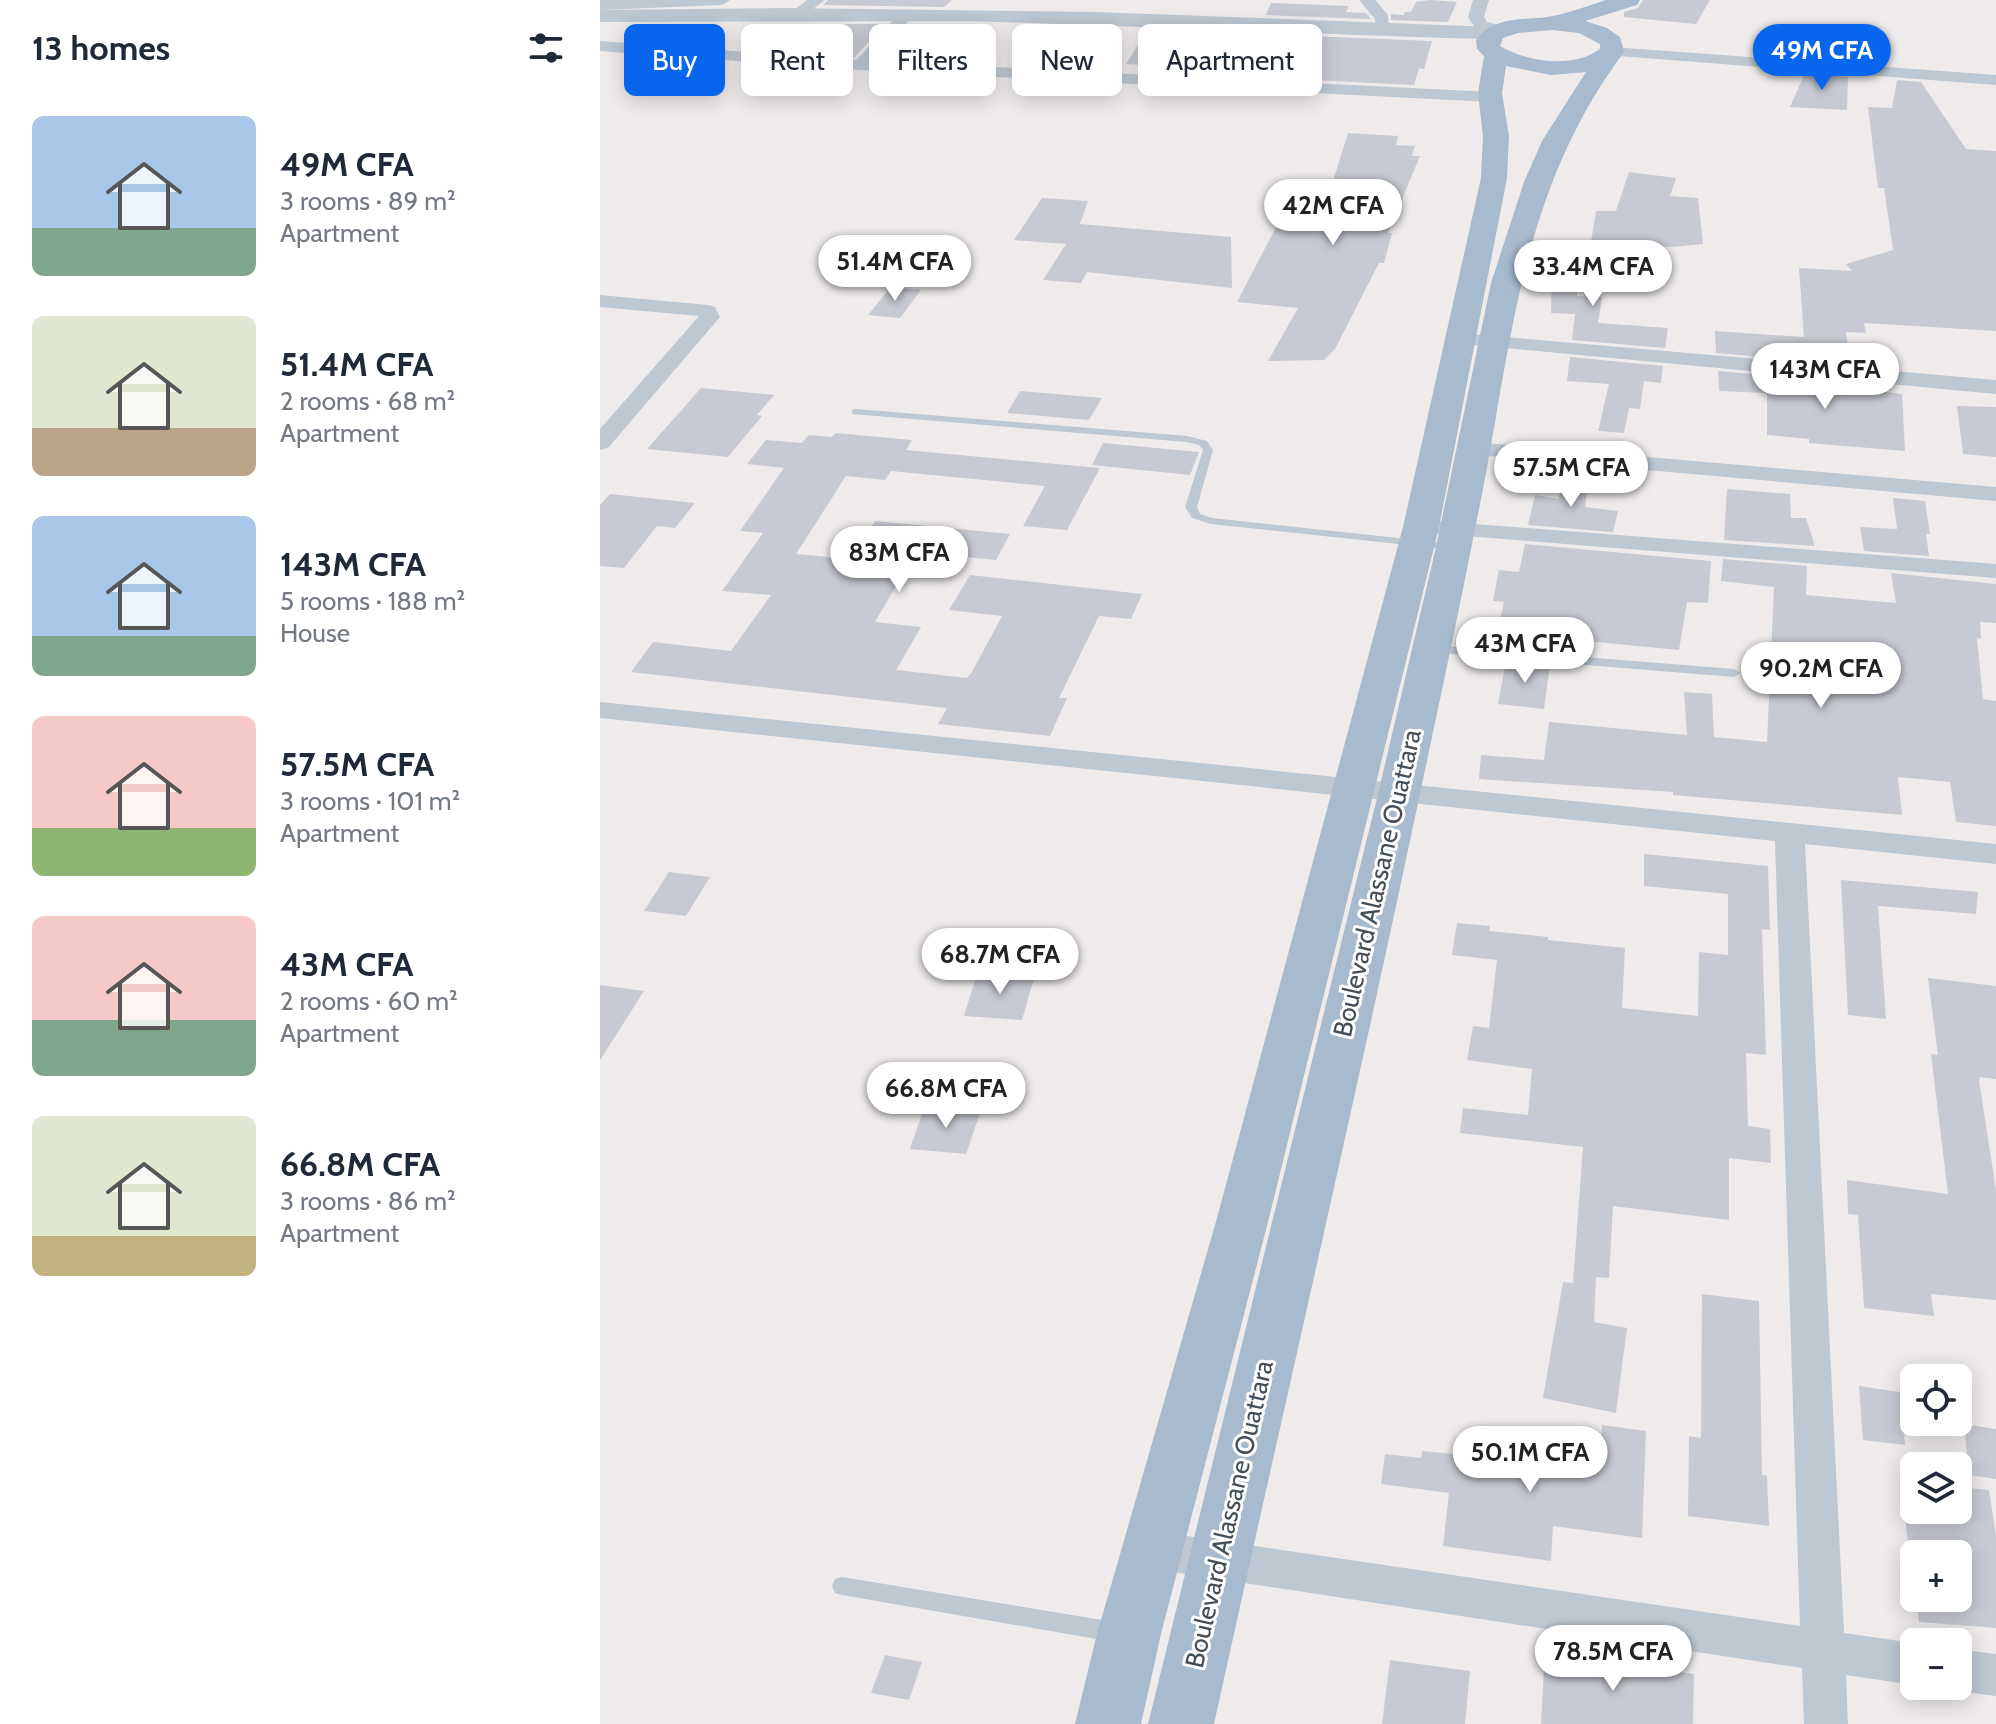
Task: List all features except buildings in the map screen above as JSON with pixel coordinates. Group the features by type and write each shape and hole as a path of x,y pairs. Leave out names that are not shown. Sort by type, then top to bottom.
{"main road":[{"path":"1494,53 1552,23 1629,0"},
{"name":"Boulevard Alassane Ouattara","path":"1181,1724 1191,1643 1218,1558 1431,649 1436,537 1477,340 1555,141 1645,0"},
{"path":"1494,53 1539,67 1566,67 1611,50 1593,30 1552,23"},
{"name":"Boulevard Alassane Ouattara","path":"1108,1724 1136,1635 1153,1550 1243,1218 1351,789 1436,537 1474,449 1477,340 1494,178 1494,53"}],"street":[{"path":"600,5 722,0"},
{"path":"799,13 817,0"},
{"path":"1367,0 1383,18 1390,33"},
{"path":"1481,0 1476,17 1494,53"},
{"path":"600,16 799,13 1110,18 1390,33 1494,53"},
{"path":"860,65 907,14"},
{"path":"600,46 860,65 1494,53"},
{"path":"1611,50 1996,80"},
{"path":"600,301 697,309 708,311 710,317 600,443"},
{"path":"1477,340 1996,387"},
{"path":"1474,449 1996,494"},
{"path":"1436,537 1996,571"},
{"path":"600,710 1996,854"},
{"path":"1790,834 1826,1724"},
{"path":"1153,1550 1900,1662"},
{"path":"1972,1672 1996,1675"}],"lane":[{"path":"856,412 1187,439 1203,443 1208,450 1191,507 1196,516 1211,521 1436,537"},
{"path":"1431,649 1734,673"},
{"path":"842,1586 1136,1635"}]}
